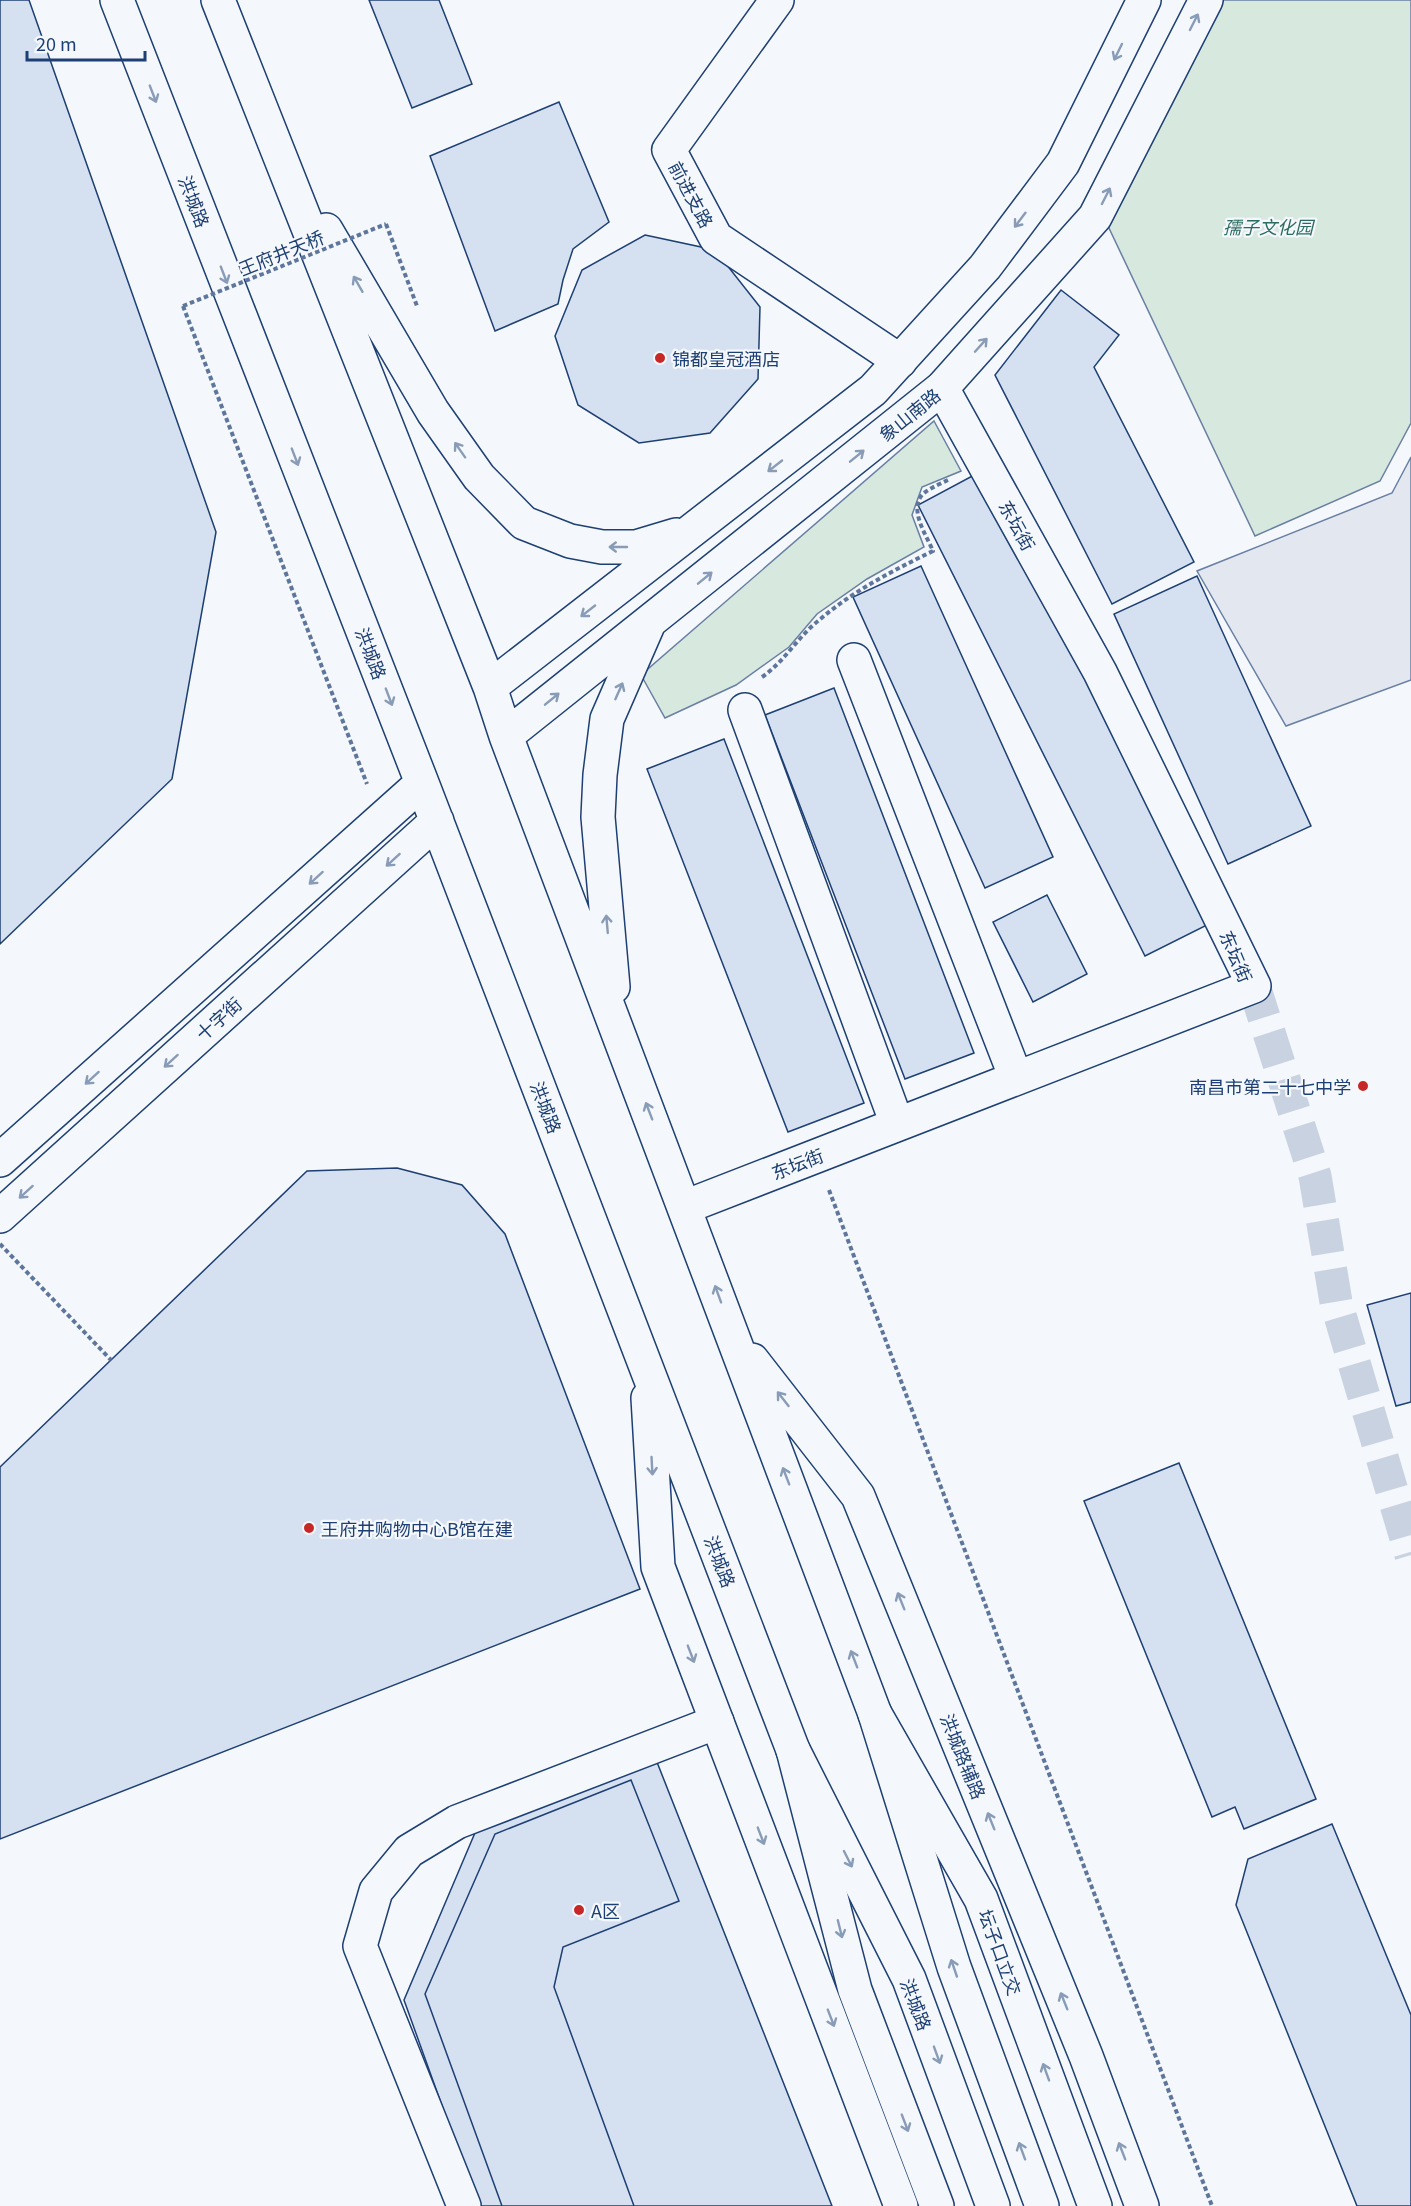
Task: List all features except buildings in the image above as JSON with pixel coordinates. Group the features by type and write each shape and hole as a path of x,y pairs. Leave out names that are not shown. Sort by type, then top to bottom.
{"main road":[{"name":"洪城路","path":"117,0 437,821 793,1750 909,1979 993,2206"},
{"path":"218,0 490,687 506,736 875,1714 954,1967 1042,2206"},
{"name":"前进支路","path":"777,0 669,150 716,238 900,361"},
{"path":"490,687 873,390 985,267 1063,163 1144,0"},
{"name":"象山南路","path":"506,736 942,388 1095,217 1206,0"},
{"path":"274,141 433,412 479,477 524,523 570,541 602,547 636,547 695,529"},
{"name":"东坛街","path":"685,1207 1254,986 1100,672 942,388"},
{"path":"616,1024 598,817 600,775 607,719 650,621"},
{"path":"854,660 1016,1078"},
{"path":"745,710 897,1124"},
{"path":"0,1160 422,783"},
{"name":"十字街","path":"0,1216 437,821"},
{"name":"洪城路辅路","path":"733,1335 858,1496 1086,2056 1142,2206"},
{"path":"646,1365 658,1567 901,2206"},
{"name":"坛子口立交","path":"875,1714 981,1899 1095,2206"},
{"path":"464,2206 360,1946 376,1891 409,1851 456,1822 717,1722"},
{"path":"793,1750 855,1990 937,2206"}],"path":[{"name":"王府井天桥","path":"381,820 183,306 386,224 417,306"},
{"path":"745,710 736,692 774,669 816,622 875,580 933,551 917,514 919,501 924,494 982,460"},
{"path":"816,1156 1212,2206"},
{"path":"0,1244 111,1360"}],"green space":[{"name":"孺子文化园","path":"1223,0 1411,0 1411,423 1380,481 1255,536 1108,226"},
{"path":"934,421 961,471 922,487 912,515 924,547 867,579 817,614 789,647 736,685 665,718 641,675"}],"shaded area":[{"path":"1411,457 1411,680 1286,726 1197,571 1392,493"}],"tunnel":[{"path":"1254,986 1315,1176 1336,1302 1411,1555"}],"place":[{"name":"锦都皇冠酒店","path":"660,358"},
{"name":"南昌市第二十七中学","path":"1363,1086"},
{"name":"王府井购物中心B馆在建","path":"309,1528"},
{"name":"A区","path":"579,1910"}]}
